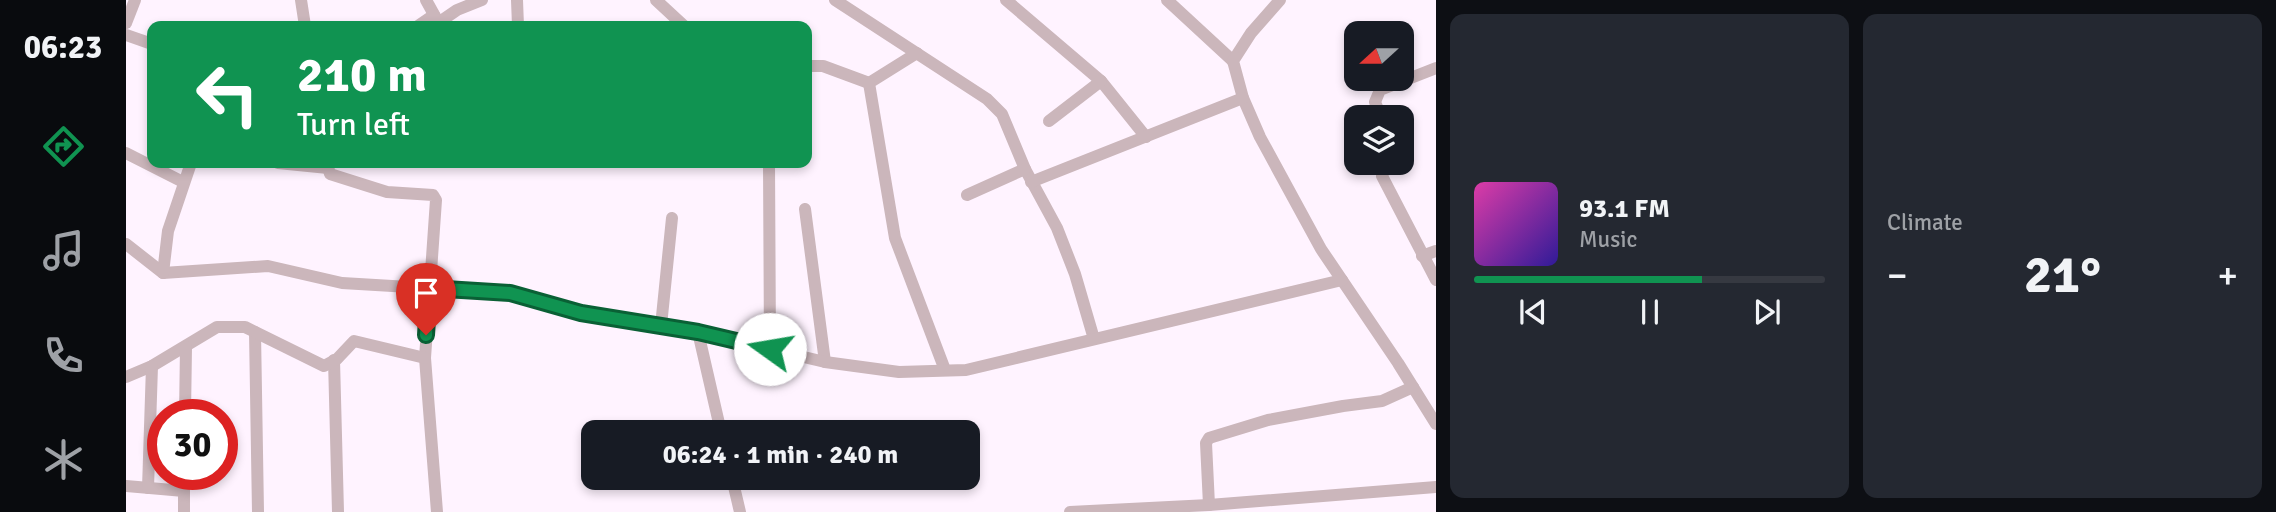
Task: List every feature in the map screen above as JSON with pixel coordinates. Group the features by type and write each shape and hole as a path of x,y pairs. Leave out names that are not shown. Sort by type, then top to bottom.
{"street":[{"path":"126,23 135,0"},
{"path":"301,0 304,21"},
{"path":"426,0 436,20 441,21 457,10 482,0"},
{"path":"517,0 518,21"},
{"path":"656,0 679,21"},
{"path":"835,0 987,99 1002,114 1031,182 1057,228 1075,274 1094,338"},
{"path":"1006,0 1101,81 1146,137"},
{"path":"1233,61 1251,33 1280,0"},
{"path":"1174,3 1233,61 1243,98 1260,137 1315,238 1436,424"},
{"path":"126,35 147,42"},
{"path":"869,83 917,52"},
{"path":"812,66 823,66 869,83"},
{"path":"1376,105 1380,90 1436,68"},
{"path":"1049,121 1101,81"},
{"path":"869,83 895,239 945,370"},
{"path":"1031,182 1243,98"},
{"path":"126,153 147,164"},
{"path":"155,168 183,182"},
{"path":"163,273 168,231 189,168"},
{"path":"328,168 330,174 387,192 433,195 436,200 425,358 437,512"},
{"path":"769,168 770,349"},
{"path":"967,195 1025,169"},
{"path":"1382,175 1436,280"},
{"path":"805,209 825,362"},
{"path":"661,326 672,218"},
{"path":"126,244 163,273 268,266 342,283 510,293 581,313 698,332 825,362 899,372 966,370 1342,280"},
{"path":"1422,256 1436,251"},
{"path":"126,377 152,366 217,327 245,327 324,366 354,341 425,358"},
{"path":"255,332 258,512"},
{"path":"698,332 718,420"},
{"path":"185,399 186,346"},
{"path":"334,360 338,512"},
{"path":"151,399 152,366"},
{"path":"1209,505 1206,443 1209,438 1268,420 1382,401 1413,387"},
{"path":"126,486 147,488"},
{"path":"1070,512 1182,509 1436,487"},
{"path":"172,490 184,491 184,512"},
{"path":"735,490 740,512"}],"route":[{"path":"426,335 429,288 510,293 581,313 698,332 770,349"}]}
